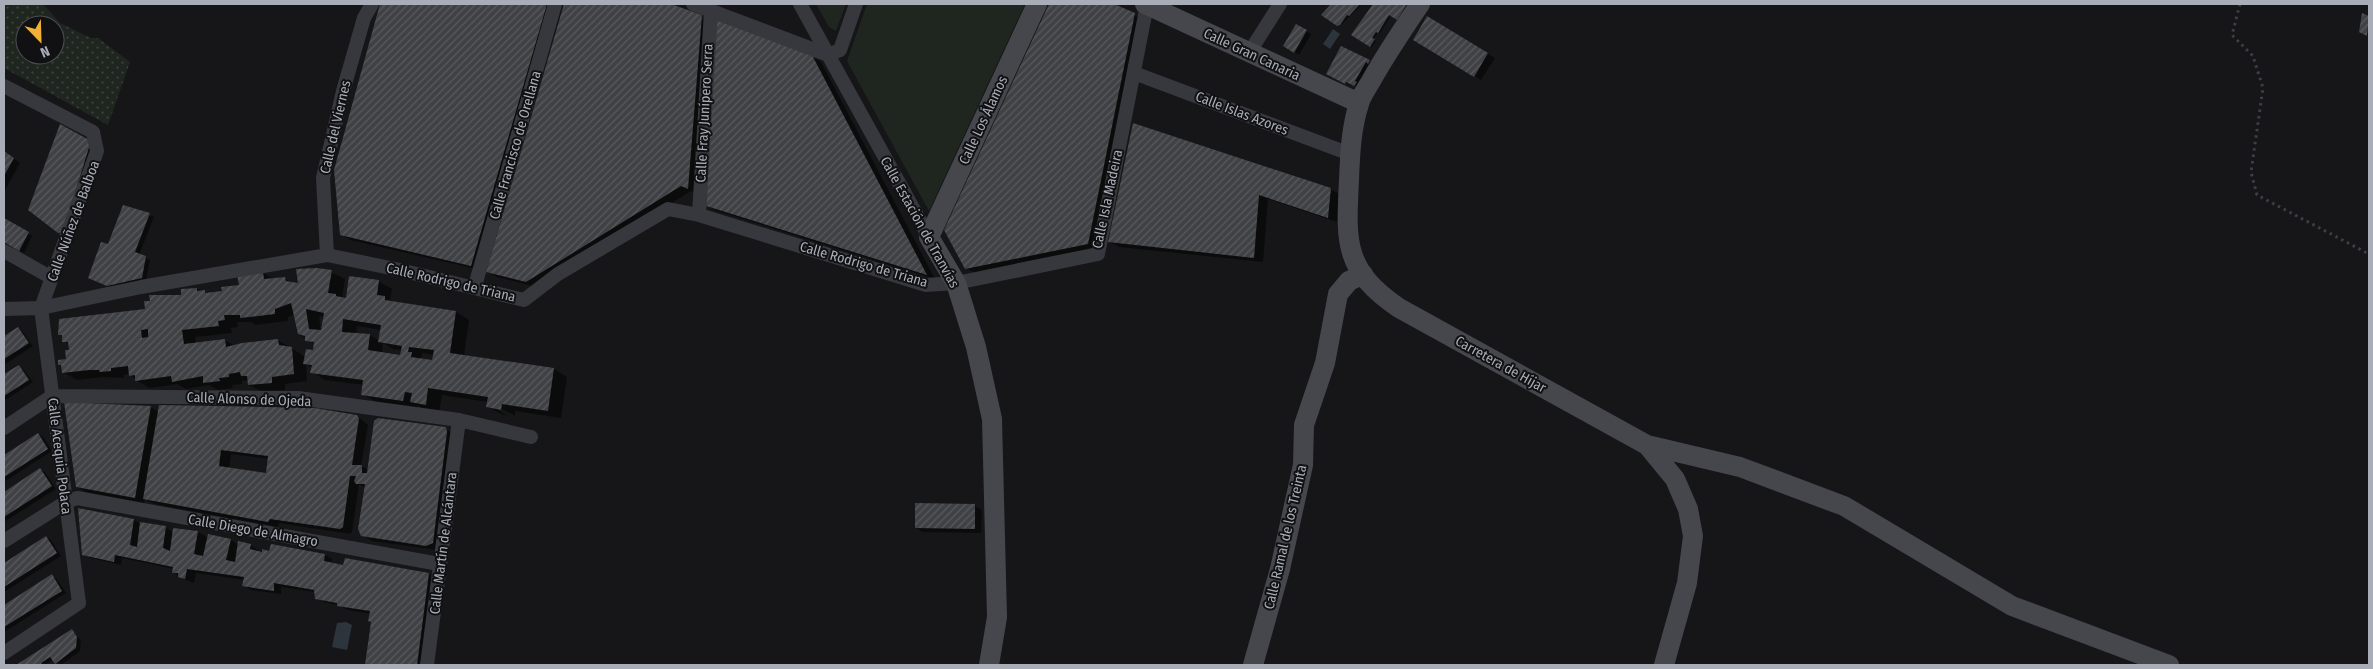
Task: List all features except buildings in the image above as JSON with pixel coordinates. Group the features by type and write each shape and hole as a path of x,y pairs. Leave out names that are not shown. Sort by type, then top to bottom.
{"street":[{"name":"Calle del Viernes","path":"327,255 323,178 343,90 364,18 372,4"},
{"name":"Calle Francisco de Orellana","path":"475,286 555,4"},
{"path":"693,4 828,55 840,50 856,4"},
{"name":"Calle Estación de Tranvías","path":"800,4 956,283 976,347 992,419 997,617 989,665"},
{"name":"Calle Los Álamos","path":"929,236 1037,4"},
{"name":"Calle Gran Canaria","path":"1146,4 1359,103"},
{"name":"Calle Isla Madeira","path":"956,283 1098,254 1146,4"},
{"path":"1249,53 1280,4"},
{"name":"Carretera de Híjar","path":"1420,4 1381,63 1359,103 1350,154 1348,240 1353,257 1362,274 1381,296 1399,308 1647,445"},
{"name":"Calle Fray Junípero Serra","path":"699,215 711,10"},
{"name":"Calle Islas Azores","path":"1134,72 1350,154"},
{"name":"Calle Núñez de Balboa","path":"4,86 93,132 97,151 41,308"},
{"name":"Calle Rodrigo de Triana","path":"5,310 41,308 141,287 327,255 475,286 524,300 558,274 668,209 699,215 926,285 956,283"},
{"path":"4,252 52,278"},
{"name":"Calle Ramal de los Treinta","path":"1253,665 1280,570 1303,465 1304,425 1325,363 1338,294 1349,281 1362,274"},
{"name":"Calle Acequia Polaca","path":"4,654 79,603 41,308"},
{"path":"4,428 52,396"},
{"name":"Calle Alonso de Ojeda","path":"52,396 298,398 459,420 531,437"},
{"name":"Calle Martín de Alcántara","path":"427,665 459,420"},
{"path":"1647,445 1675,479 1688,509 1693,536 1687,583 1664,665"},
{"path":"1647,445 1740,467 1844,506 2012,606 2169,665"},
{"name":"Calle Diego de Almagro","path":"66,502 77,498 439,564"},
{"path":"4,541 66,502"}],"path":[{"path":"2240,4 2232,34 2253,56 2263,88 2251,172 2257,195 2369,254"}],"shaded area":[{"path":"4,4 43,4 53,15 15,15 15,65 65,65 65,25 91,38 98,38 130,62 108,125 4,68"},
{"path":"816,4 846,4 836,31 829,27"},
{"path":"867,4 1025,4 929,211 847,61"},
{"path":"1333,29 1340,34 1330,49 1323,44"},
{"path":"346,622 352,625 347,650 332,647 337,623"}]}
